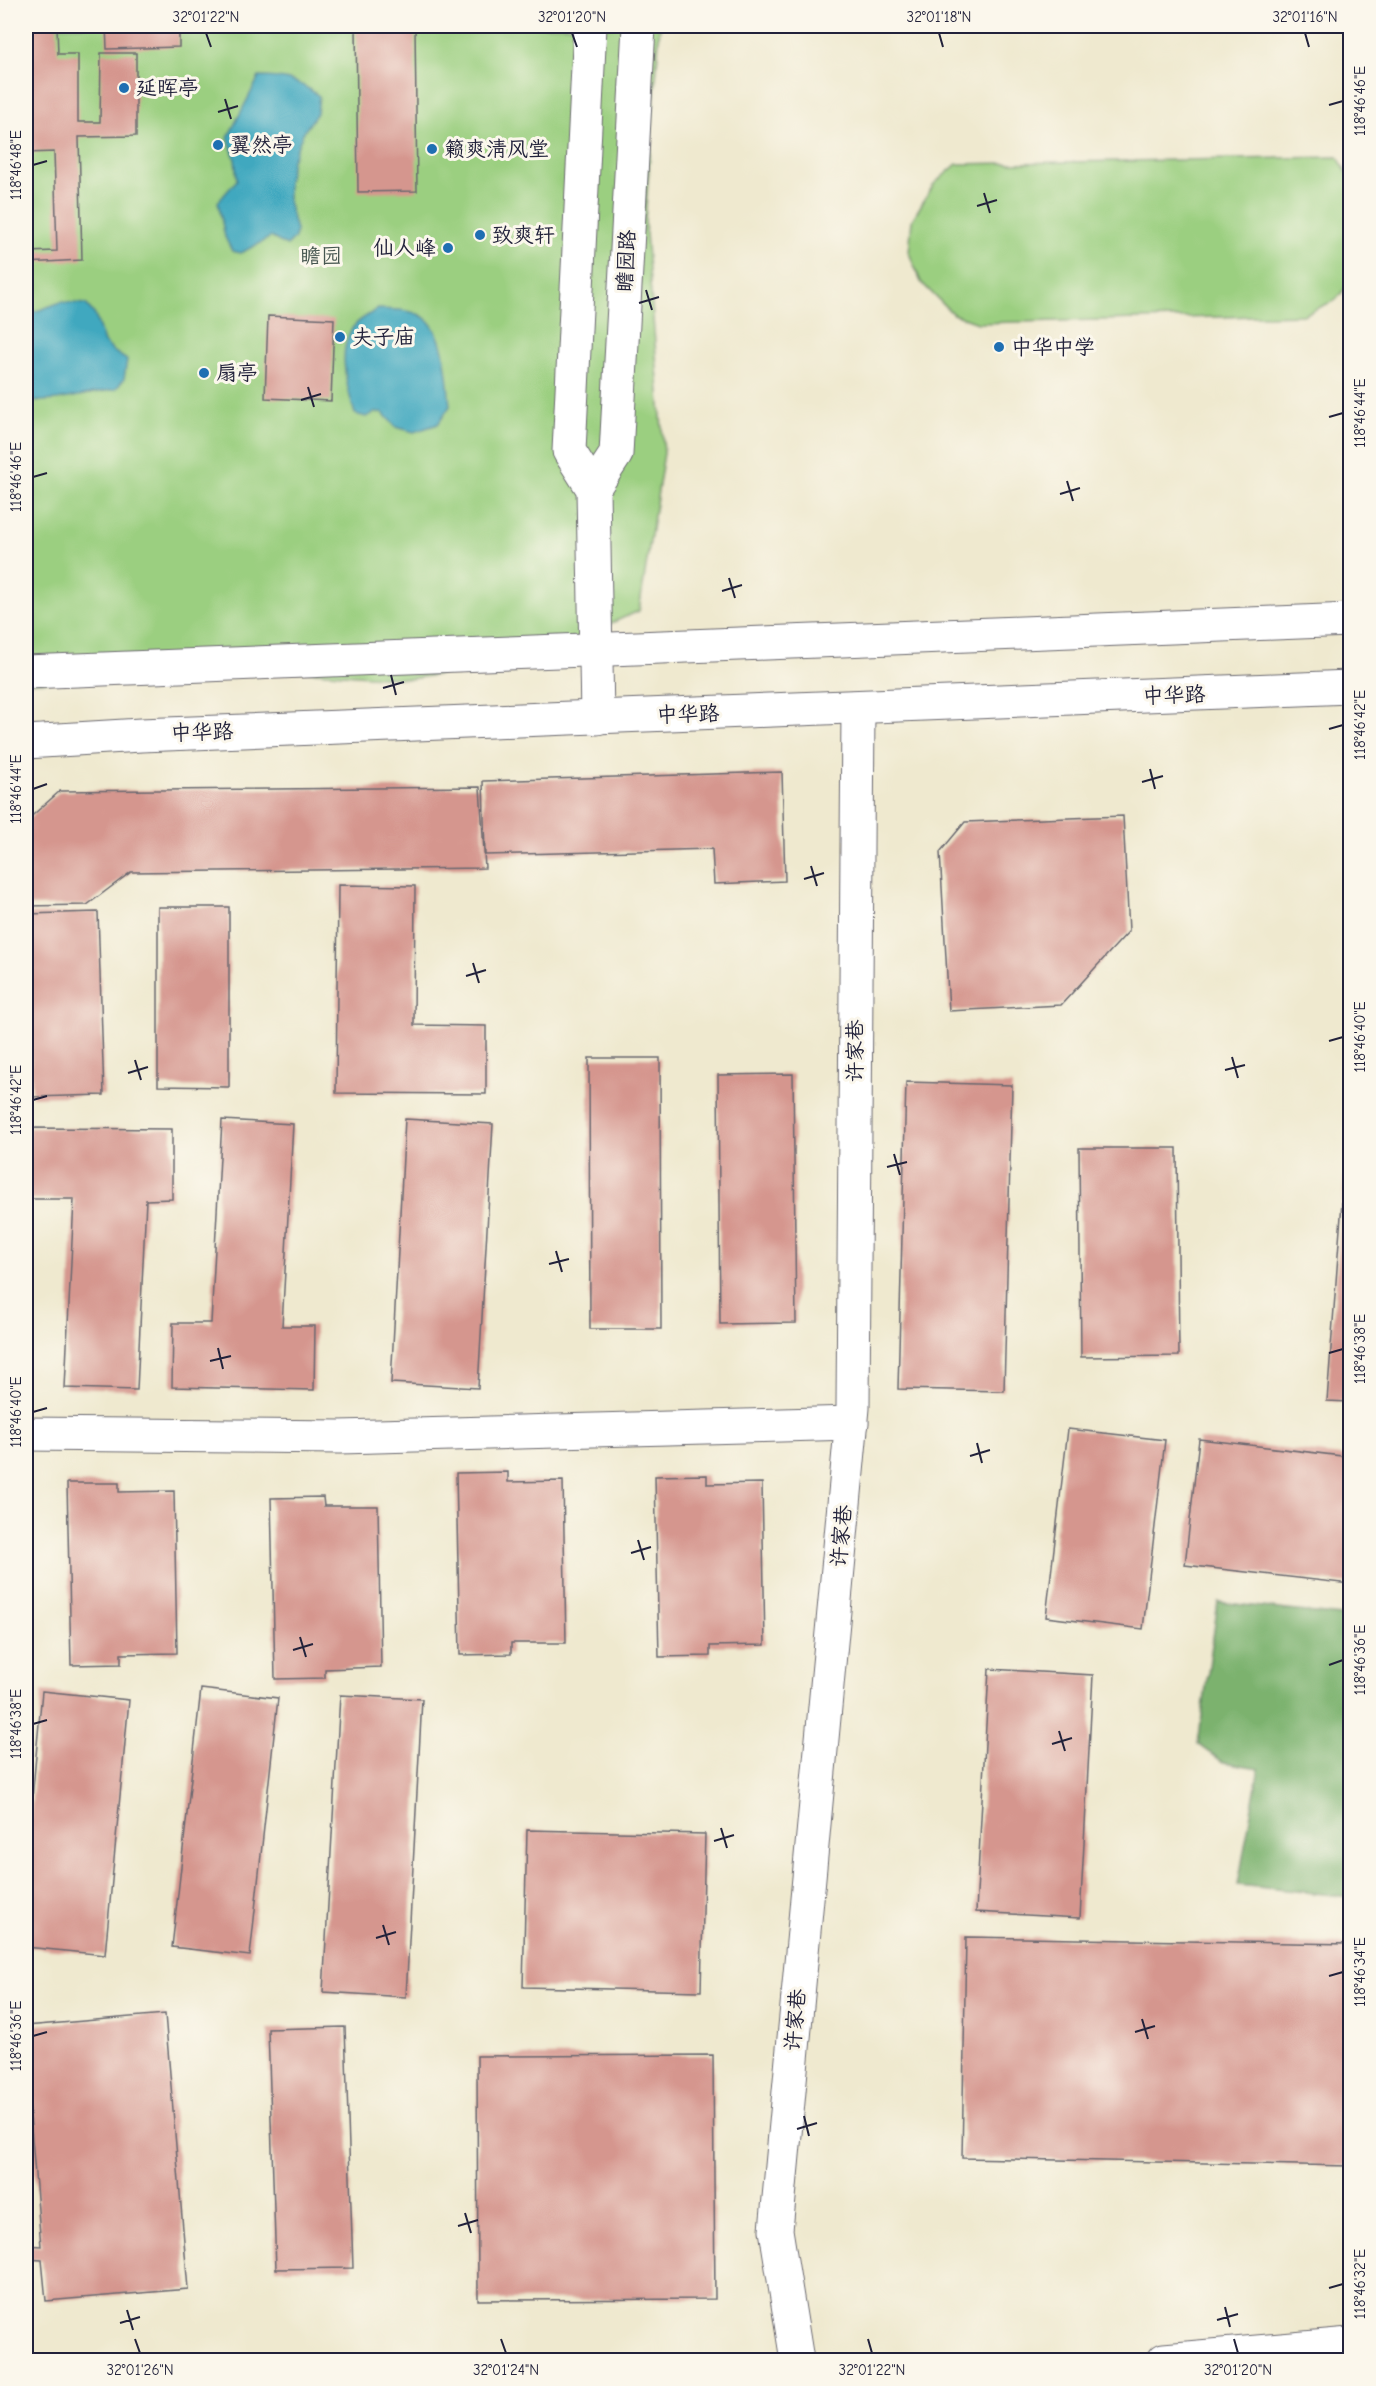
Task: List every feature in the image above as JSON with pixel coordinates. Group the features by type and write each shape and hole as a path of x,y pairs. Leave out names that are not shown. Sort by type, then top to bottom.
{"street":[{"path":"590,26 569,451 593,489 597,718"},
{"name":"瞻园路","path":"593,489 616,454 639,26"},
{"path":"26,672 1350,621"},
{"name":"中华路","path":"26,742 141,735 1350,687"},
{"name":"许家巷","path":"797,2361 776,2230 852,1423 858,708"},
{"path":"26,1434 340,1437 852,1423"},
{"path":"1164,2361 1350,2344"},
{"path":"1178,2361 1350,2344"}],"green space":[{"name":"瞻园","path":"26,26 660,26 645,221 664,453 639,611 525,661 410,679 261,668 26,683"},
{"path":"1338,157 1350,179 1350,282 1336,300 1303,315 978,323 953,314 921,282 909,253 912,220 934,184 957,164"},
{"path":"1218,1602 1350,1617 1350,1897 1238,1885 1259,1768 1223,1762 1198,1744"}],"water":[{"path":"259,77 291,80 319,96 317,113 303,133 292,160 288,182 288,201 296,230 295,238 287,246 271,237 241,253 232,251 225,237 218,202 237,180 235,159 228,137"},
{"path":"61,302 86,304 95,315 104,342 127,360 124,379 116,389 57,400 26,402 26,312 34,312"},
{"path":"378,309 415,313 429,322 436,331 444,356 450,406 438,424 414,432 396,427 382,412 366,417 355,414 345,374 346,343 354,326"}],"building":[{"path":"26,26 57,26 58,54 78,54 78,122 100,122 101,53 136,53 136,136 79,137 82,260 26,263 26,252 57,251 54,152 26,153 26,130 28,130"},
{"path":"106,26 179,26 179,47 107,49"},
{"path":"356,26 415,26 417,191 358,192"},
{"path":"268,316 334,319 331,401 265,398"},
{"path":"782,772 785,881 714,884 712,849 485,855 483,781"},
{"path":"480,787 485,868 131,872 87,905 26,906 26,821 60,791"},
{"path":"1123,816 1129,931 1061,1005 949,1011 940,852 965,822"},
{"path":"338,885 415,886 414,1025 486,1026 486,1094 336,1093"},
{"path":"158,907 229,907 229,1087 158,1086"},
{"path":"98,912 104,1095 32,1097 26,914"},
{"path":"589,1058 660,1058 661,1329 590,1329"},
{"path":"793,1074 796,1323 720,1324 718,1075"},
{"path":"906,1082 1012,1085 1004,1391 898,1389"},
{"path":"1350,1110 1350,1402 1327,1401"},
{"path":"405,1119 493,1124 478,1388 391,1383"},
{"path":"222,1120 293,1124 282,1326 315,1326 314,1390 172,1387 173,1323 211,1323"},
{"path":"29,1128 172,1129 172,1199 146,1200 137,1390 65,1388 74,1199 29,1199"},
{"path":"1079,1148 1177,1148 1179,1356 1081,1357"},
{"path":"1068,1429 1165,1440 1143,1629 1046,1617"},
{"path":"1199,1439 1350,1457 1350,1584 1185,1565"},
{"path":"508,1472 508,1482 563,1481 566,1643 511,1643 511,1654 460,1655 456,1473"},
{"path":"707,1475 707,1484 762,1483 765,1645 710,1646 710,1656 659,1657 655,1476"},
{"path":"67,1483 119,1483 119,1492 174,1491 177,1653 121,1654 121,1664 71,1665"},
{"path":"323,1497 324,1506 378,1506 381,1667 325,1669 325,1678 275,1679 271,1498"},
{"path":"989,1669 1093,1675 1080,1918 976,1912"},
{"path":"201,1689 278,1698 250,1956 172,1947"},
{"path":"42,1691 129,1700 105,1955 26,1947 26,1864"},
{"path":"340,1695 422,1699 406,1997 323,1992"},
{"path":"527,1830 705,1834 701,1991 523,1987"},
{"path":"966,1937 1350,1944 1350,2166 962,2158"},
{"path":"165,2014 188,2289 46,2301 42,2260 26,2259 26,2245 41,2246 26,2067 26,2026"},
{"path":"345,2027 353,2268 276,2269 268,2029"},
{"path":"713,2055 715,2299 478,2300 477,2056"}],"place":[{"name":"延晖亭","path":"124,88"},
{"name":"翼然亭","path":"218,145"},
{"name":"籁爽清风堂","path":"432,149"},
{"name":"致爽轩","path":"480,235"},
{"name":"仙人峰","path":"448,248"},
{"name":"夫子庙","path":"340,337"},
{"name":"中华中学","path":"999,347"},
{"name":"扇亭","path":"204,373"}]}
